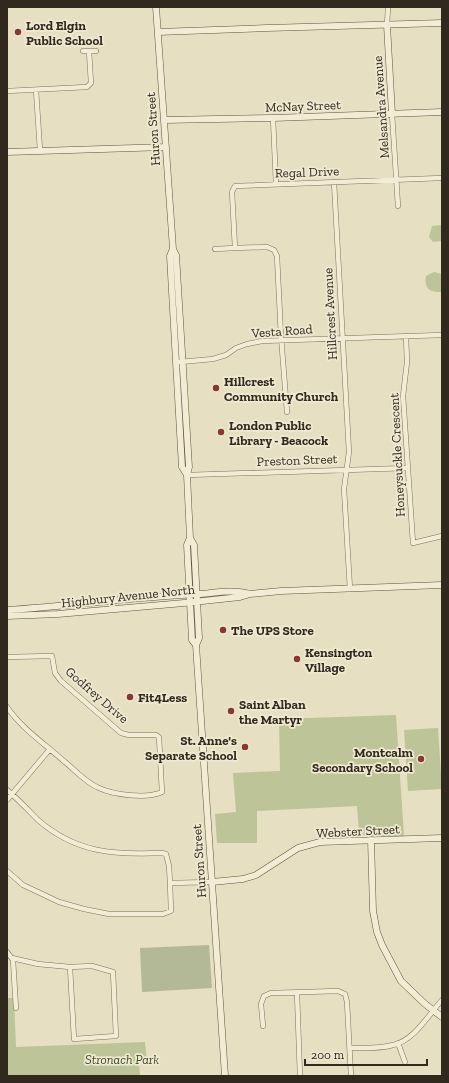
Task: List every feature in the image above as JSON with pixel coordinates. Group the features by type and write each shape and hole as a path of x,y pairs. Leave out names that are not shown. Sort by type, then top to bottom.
{"main road":[{"name":"Huron Street","path":"156,7 173,249 176,256 189,467 187,475 190,538 194,545 194,596 198,638 196,645 225,1076"},
{"path":"158,32 442,23"},
{"name":"Melsandra Avenue","path":"387,25 392,114"},
{"name":"McNay Street","path":"164,120 442,112"},
{"path":"7,152 166,147"},
{"name":"Huron Street","path":"173,249 170,256 182,468 187,475"},
{"name":"Highbury Avenue North","path":"7,610 194,596 240,597 250,594 281,591 442,585"},
{"name":"Highbury Avenue North","path":"7,616 58,614 190,602 194,596"},
{"name":"Huron Street","path":"190,602 192,640 196,645"},
{"name":"Webster Street","path":"212,882 243,879 256,875 298,848 320,842 442,838"},
{"path":"371,840 373,911 377,932 388,958 401,981 425,1004 442,1017"}],"street":[{"name":"Melsandra Avenue","path":"387,25 388,7"},
{"path":"83,51 96,51"},
{"path":"7,91 83,88 90,86 89,51"},
{"path":"36,90 40,150"},
{"name":"Melsandra Avenue","path":"392,114 398,206"},
{"path":"273,118 276,184"},
{"name":"Regal Drive","path":"235,248 232,192 235,186 442,178"},
{"name":"Hillcrest Avenue","path":"334,182 349,452 344,489 350,589"},
{"path":"215,249 268,247 274,250 277,256 286,412"},
{"name":"Vesta Road","path":"176,363 213,359 226,355 236,348 262,341 442,335"},
{"name":"Honeysuckle Crescent","path":"406,336 406,362 403,396 413,543 442,536"},
{"name":"Preston Street","path":"187,475 408,468"},
{"name":"Godfrey Drive","path":"7,657 52,656 55,673 61,681 122,733 129,736 156,735 159,737 162,792 140,795 117,794 98,788 15,719 7,707"},
{"path":"7,800 50,749"},
{"path":"7,790 39,820 51,829 85,847 114,854 166,854 169,866 171,911 169,913 162,914 109,914 84,909 59,902 23,884 7,871"},
{"path":"170,883 212,882"},
{"path":"7,952 12,958 14,970 16,1008"},
{"path":"12,958 38,964 70,967 92,966 113,972 116,1036 74,1039 70,967"},
{"path":"263,1026 261,1004 264,996 271,993 338,991 345,994 347,1002 351,1076"},
{"path":"296,993 300,1076"},
{"path":"350,1048 383,1047 398,1043 417,1030 442,1000"},
{"path":"398,1043 404,1062"}],"green space":[{"path":"442,225 442,241 433,242 429,237 432,226"},
{"path":"434,272 442,274 441,292 430,290 427,287 426,276"},
{"path":"396,715 404,836 366,836 359,833 357,806 257,811 257,843 217,843 215,814 236,812 233,773 280,771 279,719"},
{"path":"438,728 442,789 408,791 404,730"},
{"path":"209,945 212,988 142,992 140,948"},
{"name":"Stronach Park","path":"7,998 14,998 16,1047 145,1042 147,1061 139,1061 140,1076 7,1076"}],"place":[{"name":"Lord Elgin Public School","path":"18,32"},
{"name":"Hillcrest Community Church","path":"216,388"},
{"name":"London Public Library - Beacock","path":"221,432"},
{"name":"The UPS Store","path":"223,630"},
{"name":"Kensington Village","path":"297,659"},
{"name":"Fit4Less","path":"130,697"},
{"name":"Saint Alban the Martyr","path":"231,711"},
{"name":"St. Anne's Separate School","path":"245,747"},
{"name":"Montcalm Secondary School","path":"421,759"}]}
